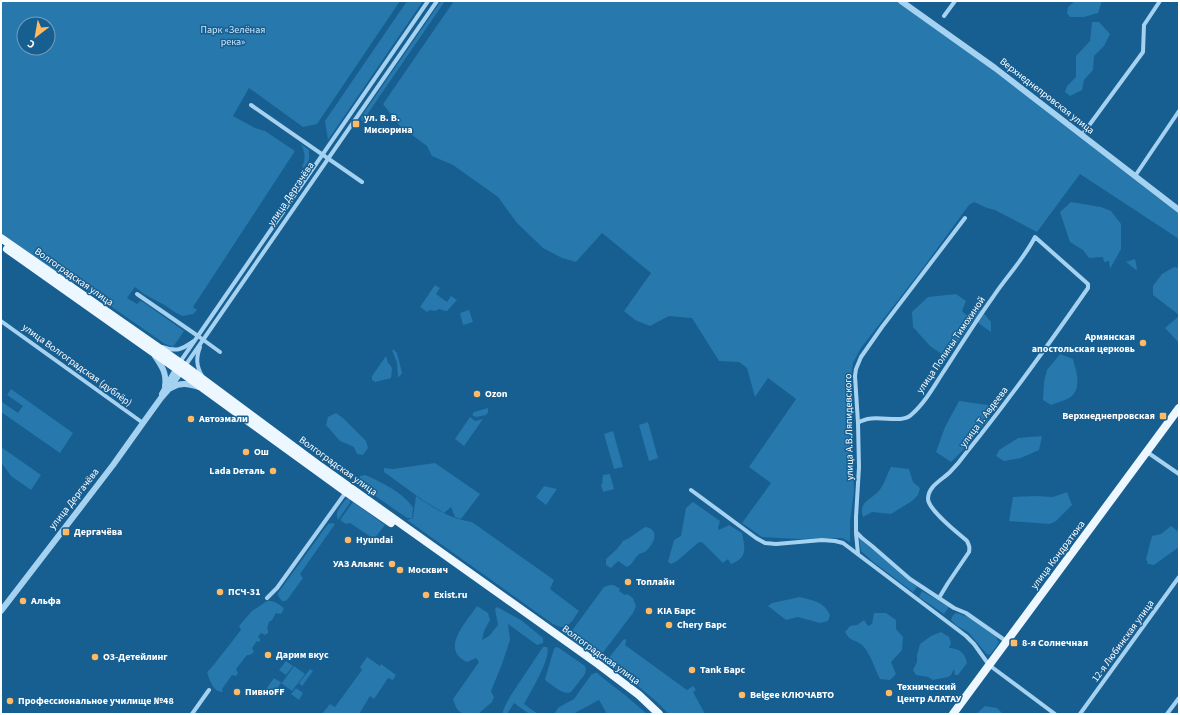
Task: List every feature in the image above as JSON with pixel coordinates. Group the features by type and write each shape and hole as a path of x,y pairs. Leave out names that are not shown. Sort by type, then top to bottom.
{"main road":[{"name":"Волгоградская улица","path":"1,238 153,344 180,367 346,492 414,536 598,664 639,696 659,714"},
{"name":"Волгоградская улица","path":"1,245 155,354 180,367"},
{"name":"Волгоградская улица","path":"206,386 258,419 462,572 593,666 636,699 652,714"},
{"name":"улица Кондратюка","path":"953,714 1179,408"}],"street":[{"name":"улица Дергачёва","path":"1,611 113,466 161,398 197,337 428,1"},
{"name":"улица Дергачёва","path":"180,367 203,341 437,1"},
{"name":"Верхнеднепровская улица","path":"901,1 995,68 1179,210"},
{"path":"944,16 955,1"},
{"path":"1082,135 1143,52 1144,25 1160,1"},
{"path":"251,105 362,182"},
{"path":"1135,176 1179,111"},
{"name":"улица А.В.Ляпидевского","path":"858,554 856,518 859,466 855,376 856,369 861,357 882,327 965,218"},
{"name":"улица Полины Тимохиной","path":"858,423 870,418 906,419 912,415 926,399 1035,237"},
{"name":"улица Т. Авдеева","path":"939,598 969,552 970,545 937,515 928,500 929,494 936,484 953,469 988,426 1055,336 1088,288 1088,284 1084,280 1035,237"},
{"path":"137,294 220,352"},
{"name":"улица Волгоградская (дублёр)","path":"1,321 143,423"},
{"path":"153,344 170,350 177,350 185,347 197,337"},
{"path":"155,354 165,373 167,389 181,383 206,386 197,362 197,357 203,341"},
{"path":"1147,452 1179,474"},
{"path":"691,490 765,543 776,544 822,540 843,543 966,636 989,665 1055,714"},
{"path":"267,598 277,588 346,492"},
{"path":"856,532 910,579 954,608 966,613 1006,641"},
{"name":"12-я Любинская улица","path":"1080,714 1179,577"},
{"path":"192,714 209,690"},
{"path":"1167,714 1179,698"}],"green space":[{"name":"Парк «Зелёная река»","path":"1,1 400,1 317,124 303,127 249,88 233,116 255,128 265,131 295,151 193,307 197,310 193,314 183,316 176,313 135,287 127,298 137,304 140,301 143,302 184,331 173,347 165,344 76,282 73,284 1,233"},
{"path":"407,1 423,1 328,140 325,121"},
{"path":"441,1 445,1 362,122 361,117"},
{"path":"454,1 898,1 1029,96 1179,213 1179,239 1080,174 1037,232 995,210 974,202 969,205 923,268 861,348 853,363 851,378 854,491 850,522 850,542 842,538 798,539 762,537 742,523 771,483 749,467 796,399 768,378 755,397 747,368 739,362 719,361 692,318 669,316 650,326 635,320 624,311 651,273 602,233 576,262 562,258 543,248 517,223 498,197 453,165 432,156 427,146 400,126 383,104"},
{"path":"1075,1 1102,1 1098,13 1084,17 1070,17 1067,13 1068,7"},
{"path":"1092,22 1099,22 1110,34 1104,46 1094,56 1093,70 1084,80 1082,90 1070,96 1065,92 1067,86 1076,77 1076,56 1090,41"},
{"path":"301,144 309,150 309,160 304,168 302,167 304,156"},
{"path":"1071,202 1101,207 1111,211 1121,224 1121,249 1110,269 1109,261 1104,262 1103,257 1089,258 1083,250 1070,242 1060,212"},
{"path":"1135,259 1137,269 1136,270 1126,262"},
{"path":"1174,267 1179,268 1179,315 1153,295 1153,286 1162,274"},
{"path":"435,285 440,288 436,294 447,302 451,296 457,300 447,311 439,309 435,311 430,310 427,312 420,307"},
{"path":"956,294 966,301 962,311 966,315 981,310 991,322 991,332 974,320 946,357 930,346 913,327 912,312 928,297"},
{"path":"469,310 473,322 463,325 460,313"},
{"path":"1179,316 1178,332 1179,343 1165,328"},
{"path":"392,350 397,353 402,373 398,377 397,363"},
{"path":"1060,354 1073,359 1078,383 1072,396 1051,405 1043,400 1044,382 1047,370"},
{"path":"386,356 392,369 391,378 375,382 372,380 372,376"},
{"path":"11,389 73,433 60,453 1,412 2,402 18,413 23,406 7,395"},
{"path":"959,401 988,405 990,413 987,422 972,436 963,450 951,462 936,452 945,427"},
{"path":"488,408 486,415 476,417 472,415 474,412"},
{"path":"336,413 366,441 368,448 363,455 357,454 354,447 340,441 326,425 328,417"},
{"path":"470,417 475,421 483,419 464,446 455,439"},
{"path":"648,422 658,458 649,461 639,425"},
{"path":"613,431 623,467 614,469 604,434"},
{"path":"1042,436 1039,450 1021,458 1004,461 996,456 999,450 1018,438"},
{"path":"1,447 41,475 31,490 11,476 1,462"},
{"path":"435,463 480,494 461,519 455,517 451,507 444,513 424,501 384,472 384,468 393,469"},
{"path":"891,467 909,469 913,482 920,488 918,495 912,501 891,514 872,512 863,517 862,511 864,504 881,488"},
{"path":"610,474 614,489 603,492 601,485 603,475"},
{"path":"365,475 385,485 404,498 413,508 412,518 407,518 358,484 360,476"},
{"path":"544,486 557,489 546,505 536,497"},
{"path":"1067,492 1072,505 1056,521 1050,524 1009,521 1013,497 1053,497"},
{"path":"416,496 442,512 456,518 472,522 554,580 550,589 579,611 569,625 562,627 553,624 407,520 413,518"},
{"path":"346,499 350,500 350,503 338,520 337,512"},
{"path":"353,502 385,525 374,539 350,523 346,524 340,520"},
{"path":"693,502 720,521 718,528 719,530 729,525 742,533 744,552 740,559 731,564 728,559 723,563 703,543 699,542 677,561 671,564 668,562 674,540 681,536 686,508"},
{"path":"328,524 335,524 300,574 303,578 287,600 282,601 278,596 278,593"},
{"path":"1171,526 1179,532 1179,547 1154,565 1148,564 1146,559 1152,536 1161,534"},
{"path":"645,527 653,530 654,533 654,540 646,551 638,555 627,567 618,561 611,568 606,565 606,559 623,541"},
{"path":"859,538 917,587 913,592 861,551"},
{"path":"614,585 620,589 619,591 633,598 636,606 633,613 601,655 597,657 572,640 571,632 604,587"},
{"path":"922,591 949,607 944,614 919,597"},
{"path":"800,597 821,604 830,615 828,621 820,623 798,617 786,620 768,606 772,603"},
{"path":"267,601 277,603 284,609 281,614 276,613 269,622 267,628 268,633 265,635 261,633 258,637 260,642 257,641 252,648 254,652 247,655 236,669 238,673 236,676 232,675 222,689 223,692 220,692 212,685 207,672 241,630 239,626 252,611"},
{"path":"477,606 488,613 490,620 484,631 482,640 489,636 498,625 495,609 497,607 521,620 543,638 543,643 537,645 508,624 510,640 491,691 494,697 492,702 478,714 468,714 459,711 453,699 479,662 476,658 467,662 459,657 455,650 455,643 462,627"},
{"path":"874,613 886,613 896,620 896,629 903,637 902,650 891,662 896,674 890,680 880,679 865,649 862,645 851,639 845,632 850,626 857,625 864,620 868,626 872,624"},
{"path":"956,613 977,622 996,636 999,642 991,654 988,655 968,632 957,626 951,620 953,615"},
{"path":"941,632 949,637 951,643 949,648 956,649 961,652 965,656 967,663 958,675 955,675 954,669 948,677 933,680 928,677 916,675 913,670 917,662 920,644 931,636"},
{"path":"626,639 625,645 687,690 693,686 696,690 693,692 705,714 669,714 638,686 614,669 609,664 608,659 623,640"},
{"path":"543,647 547,647 548,652 544,667 524,704 538,714 529,714 514,703 507,714 502,714 511,695"},
{"path":"556,647 585,666 586,669 585,674 571,692 568,693 558,690 545,679 554,649"},
{"path":"367,657 380,666 381,664 396,675 393,680 388,678 374,699 370,696 359,714 322,714 330,704 335,707 362,670 360,667"},
{"path":"286,661 293,666 286,675 279,670"},
{"path":"294,666 305,674 292,691 281,683 273,694 266,689 274,678 282,683"},
{"path":"310,669 313,671 302,686 299,683"},
{"path":"598,673 647,714 607,714 599,700 573,714 554,714 559,707 574,699 591,675"},
{"path":"296,688 303,693 299,700 291,694"},
{"path":"985,706 997,708 1002,714 976,714"}],"place":[{"name":"ул. В. В. Мисюрина","path":"356,124"},
{"name":"Армянская апостольская церковь","path":"1143,343"},
{"name":"Ozon","path":"477,394"},
{"name":"Верхнеднепровская","path":"1163,416"},
{"name":"Автоэмали","path":"191,419"},
{"name":"Ош","path":"246,452"},
{"name":"Lada Dеталь","path":"273,471"},
{"name":"Дергачёва","path":"66,532"},
{"name":"Hyundai","path":"348,540"},
{"name":"УАЗ Альянс","path":"392,564"},
{"name":"Москвич","path":"400,570"},
{"name":"Топлайн","path":"628,582"},
{"name":"ПСЧ-31","path":"220,592"},
{"name":"Exist.ru","path":"426,595"},
{"name":"Альфа","path":"23,601"},
{"name":"KIA Барс","path":"649,611"},
{"name":"Chery Барс","path":"669,625"},
{"name":"8-я Солнечная","path":"1014,643"},
{"name":"Дарим вкус","path":"268,655"},
{"name":"О3-Детейлинг","path":"95,657"},
{"name":"Tank Барс","path":"692,670"},
{"name":"ПивноFF","path":"237,692"},
{"name":"Технический Центр АЛАТАУ","path":"889,693"},
{"name":"Belgee КЛЮЧАВТО","path":"742,695"},
{"name":"Профессиональное училище №48","path":"10,701"}]}
